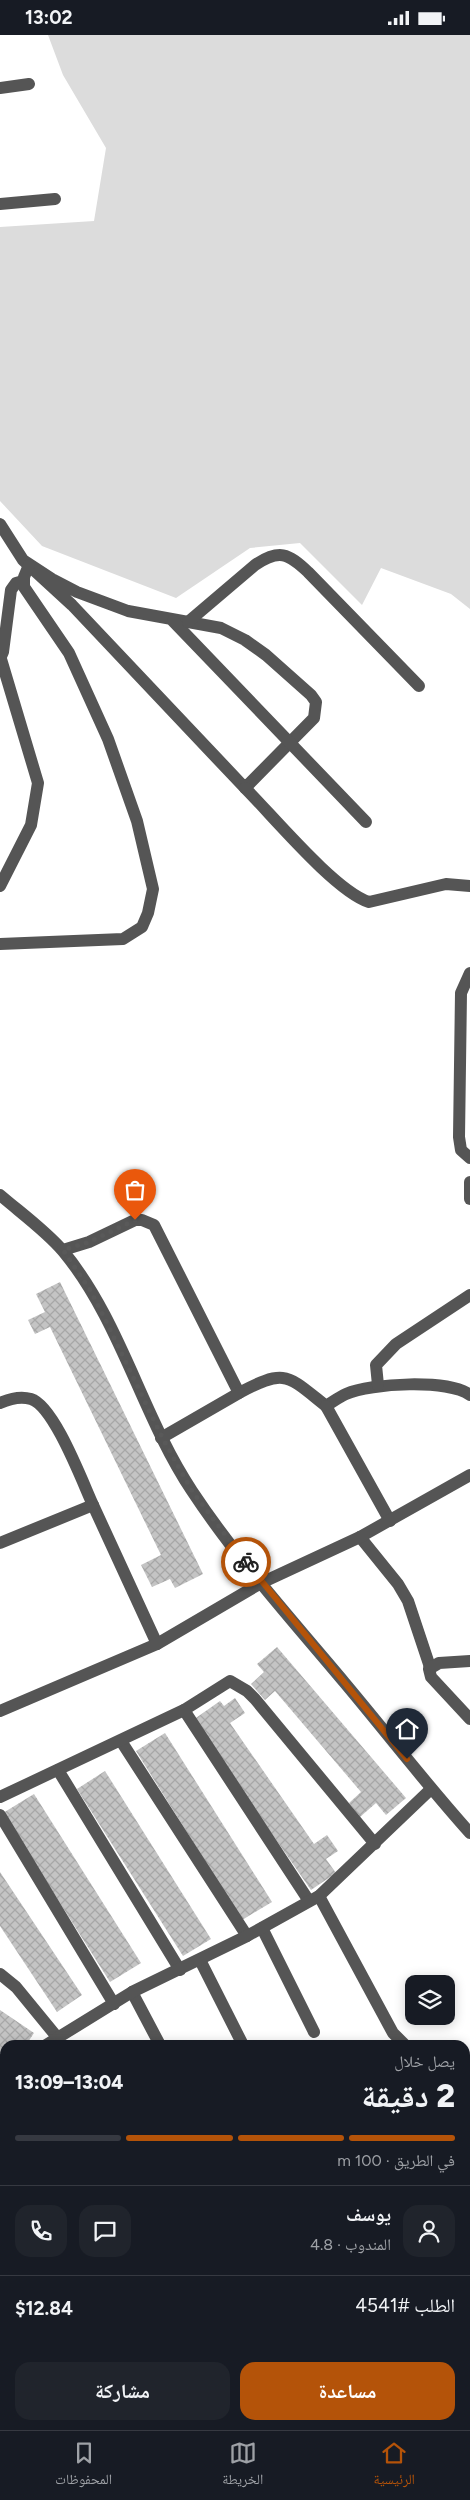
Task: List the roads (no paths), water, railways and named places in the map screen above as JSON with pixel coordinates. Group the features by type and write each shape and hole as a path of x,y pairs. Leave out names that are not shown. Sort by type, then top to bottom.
{"street":[{"path":"0,88 29,84"},
{"path":"0,204 55,199"},
{"path":"0,524 26,562 72,605 322,868 359,899 369,902 446,883 470,886"},
{"path":"188,622 266,557 286,555 293,558 308,572 419,686"},
{"path":"0,945 123,939 142,927 148,913 153,889 137,821 108,739 69,653 27,592 23,581 26,562"},
{"path":"26,562 77,592 128,611 173,621 221,628 245,640 266,655 311,695 316,702 314,718 292,743 245,788"},
{"path":"0,886 31,825 38,783 0,659 11,590 16,583 23,581"},
{"path":"173,621 366,822"},
{"path":"470,973 461,993 465,1014 465,1096 460,1144 464,1154 470,1158"},
{"path":"470,1183 470,1199"},
{"path":"0,1195 63,1250 90,1290 162,1437 192,1491 261,1583 431,1789 470,1833"},
{"path":"63,1250 89,1242 135,1220 142,1220 154,1225 239,1393"},
{"path":"378,1385 376,1365 396,1344 470,1295"},
{"path":"162,1437 262,1380 274,1376 285,1377 296,1382 326,1406 390,1521"},
{"path":"326,1406 346,1394 378,1385 451,1387 470,1395"},
{"path":"0,1403 18,1398 30,1399 48,1411 157,1644"},
{"path":"0,1711 157,1644 261,1583 360,1537 470,1475"},
{"path":"0,1543 93,1505"},
{"path":"360,1537 398,1584 408,1601 430,1667 431,1677 470,1719"},
{"path":"430,1667 439,1663 470,1661"},
{"path":"0,1797 184,1710 230,1681 247,1691 375,1844"},
{"path":"184,1710 314,1898 393,2033 400,2040"},
{"path":"121,1741 247,1936"},
{"path":"58,1770 180,1970"},
{"path":"53,2040 132,1992 247,1936 314,1898 375,1844 431,1789"},
{"path":"0,1815 114,2004"},
{"path":"262,1928 314,2032"},
{"path":"200,1960 240,2040"},
{"path":"0,1974 16,1987 57,2037"},
{"path":"132,1992 157,2040"}]}
